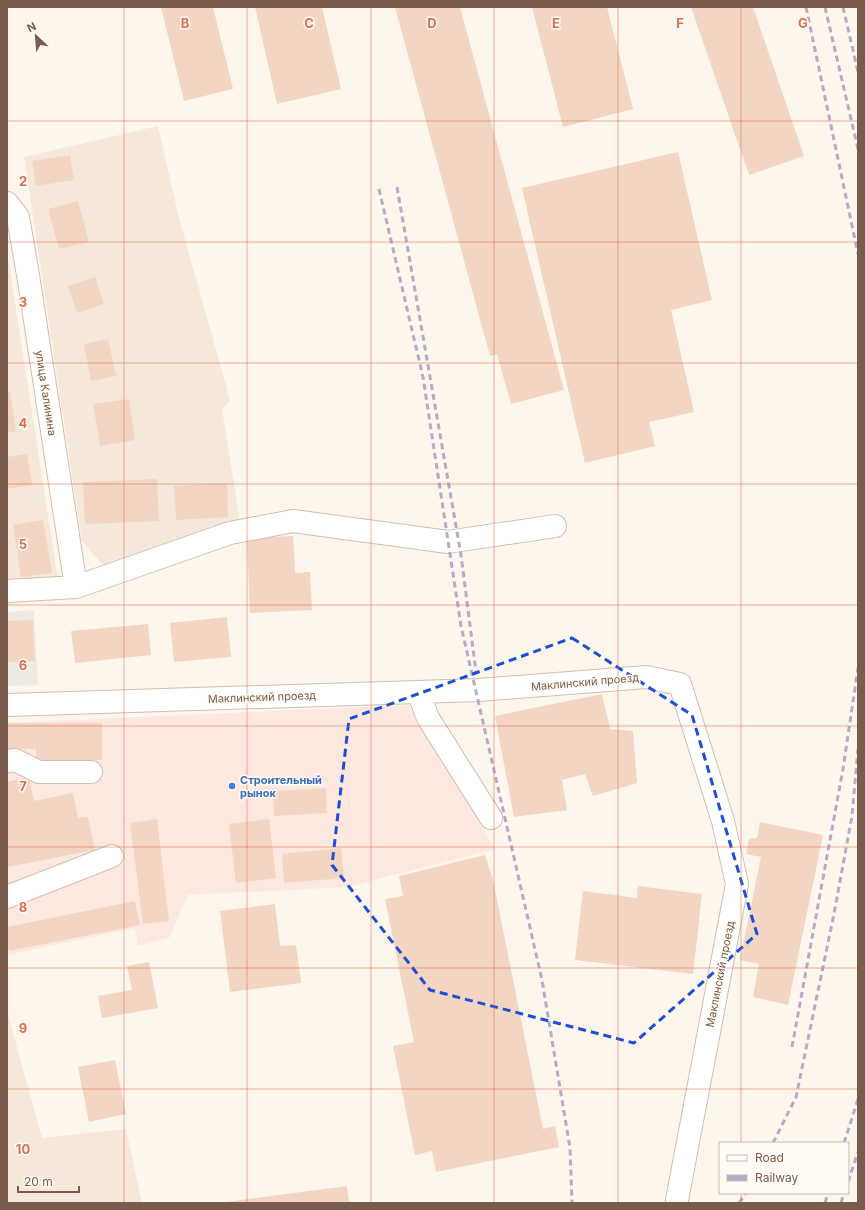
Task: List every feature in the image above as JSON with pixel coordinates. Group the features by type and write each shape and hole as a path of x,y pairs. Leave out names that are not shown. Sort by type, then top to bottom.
{"street":[{"name":"улица Калинина","path":"7,203 18,217 76,587"},
{"path":"7,591 76,587 230,533 293,521 448,542 555,526"},
{"name":"Маклинский проезд","path":"7,706 479,690 646,677 680,684 723,821 737,884 677,1200"},
{"path":"418,692 428,718 491,818"},
{"path":"7,761 15,760 40,772 91,772"},
{"path":"7,897 112,856"}],"highlighted area":[{"path":"572,638 692,715 757,934 634,1043 430,990 332,865 349,719"}],"shaded area":[{"path":"158,126 179,218 230,400 222,409 239,515 238,524 104,566 82,541 24,157"},
{"path":"7,250 58,580 7,583"},
{"path":"34,610 38,685 7,686 7,612"},
{"name":"Строительный рынок","path":"408,705 495,849 347,887 188,895 169,938 138,946 135,928 7,955 7,723"},
{"path":"7,1011 42,1138 126,1129 142,1203 7,1203"}],"building":[{"path":"161,7 213,7 233,89 184,101"},
{"path":"255,7 322,7 341,89 277,104"},
{"path":"395,7 460,7 564,390 511,404 497,354 490,356"},
{"path":"532,7 607,7 633,109 563,127"},
{"path":"691,7 753,7 804,156 749,175"},
{"path":"678,152 712,300 671,310 694,412 649,422 655,446 585,463 522,188"},
{"path":"70,155 74,180 36,186 32,161"},
{"path":"78,201 89,242 59,249 48,209"},
{"path":"95,277 104,304 77,313 68,286"},
{"path":"108,339 116,376 91,381 84,344"},
{"path":"7,392 10,392 16,431 7,433"},
{"path":"129,399 135,440 100,446 93,404"},
{"path":"27,454 32,485 7,489 7,457"},
{"path":"157,479 159,521 85,524 83,482"},
{"path":"227,483 228,517 176,520 174,486"},
{"path":"43,520 52,573 21,577 13,525"},
{"path":"293,536 295,573 310,572 312,610 250,613 247,538"},
{"path":"227,617 231,657 174,662 170,623"},
{"path":"33,620 35,661 7,662 7,621"},
{"path":"148,624 151,655 75,663 71,631"},
{"path":"602,694 610,729 633,731 637,783 593,796 585,774 562,780 567,810 514,817 495,716"},
{"path":"7,723 102,723 102,760 36,760 36,749 7,749"},
{"path":"29,777 34,801 73,793 78,818 88,817 95,850 7,867 7,782"},
{"path":"326,788 327,813 274,816 273,791"},
{"path":"157,819 169,921 143,924 130,823"},
{"path":"269,819 276,878 236,883 229,824"},
{"path":"760,822 823,835 788,1005 753,997 759,964 740,960 761,857 746,854 749,839 757,838"},
{"path":"341,848 344,878 284,883 282,854"},
{"path":"485,855 493,880 543,1129 555,1126 559,1147 436,1172 432,1151 415,1155 393,1046 414,1042 385,899 403,896 399,876"},
{"path":"638,886 702,894 693,974 575,960 583,891 637,898"},
{"path":"135,901 140,925 9,951 7,943 7,927"},
{"path":"275,904 280,946 296,945 301,983 230,992 220,911"},
{"path":"149,962 158,1008 102,1018 98,996 132,990 127,966"},
{"path":"115,1060 126,1114 89,1122 78,1067"},
{"path":"347,1186 349,1203 226,1203 226,1202"}],"railway":[{"path":"806,7 858,254"},
{"path":"825,7 858,149"},
{"path":"843,7 858,72"},
{"path":"397,187 461,555 476,672"},
{"path":"379,189 423,377 461,626 542,980 570,1148 572,1203"},
{"path":"792,1047 843,769 858,668"},
{"path":"774,1142 796,1097 834,914 852,816 858,749"},
{"path":"844,1142 858,1099"},
{"path":"849,1179 858,1152"},
{"path":"739,1203 745,1194"},
{"path":"825,1203 828,1194"},
{"path":"841,1203 844,1194"}],"place":[{"name":"Строительный рынок","path":"232,786"}]}
